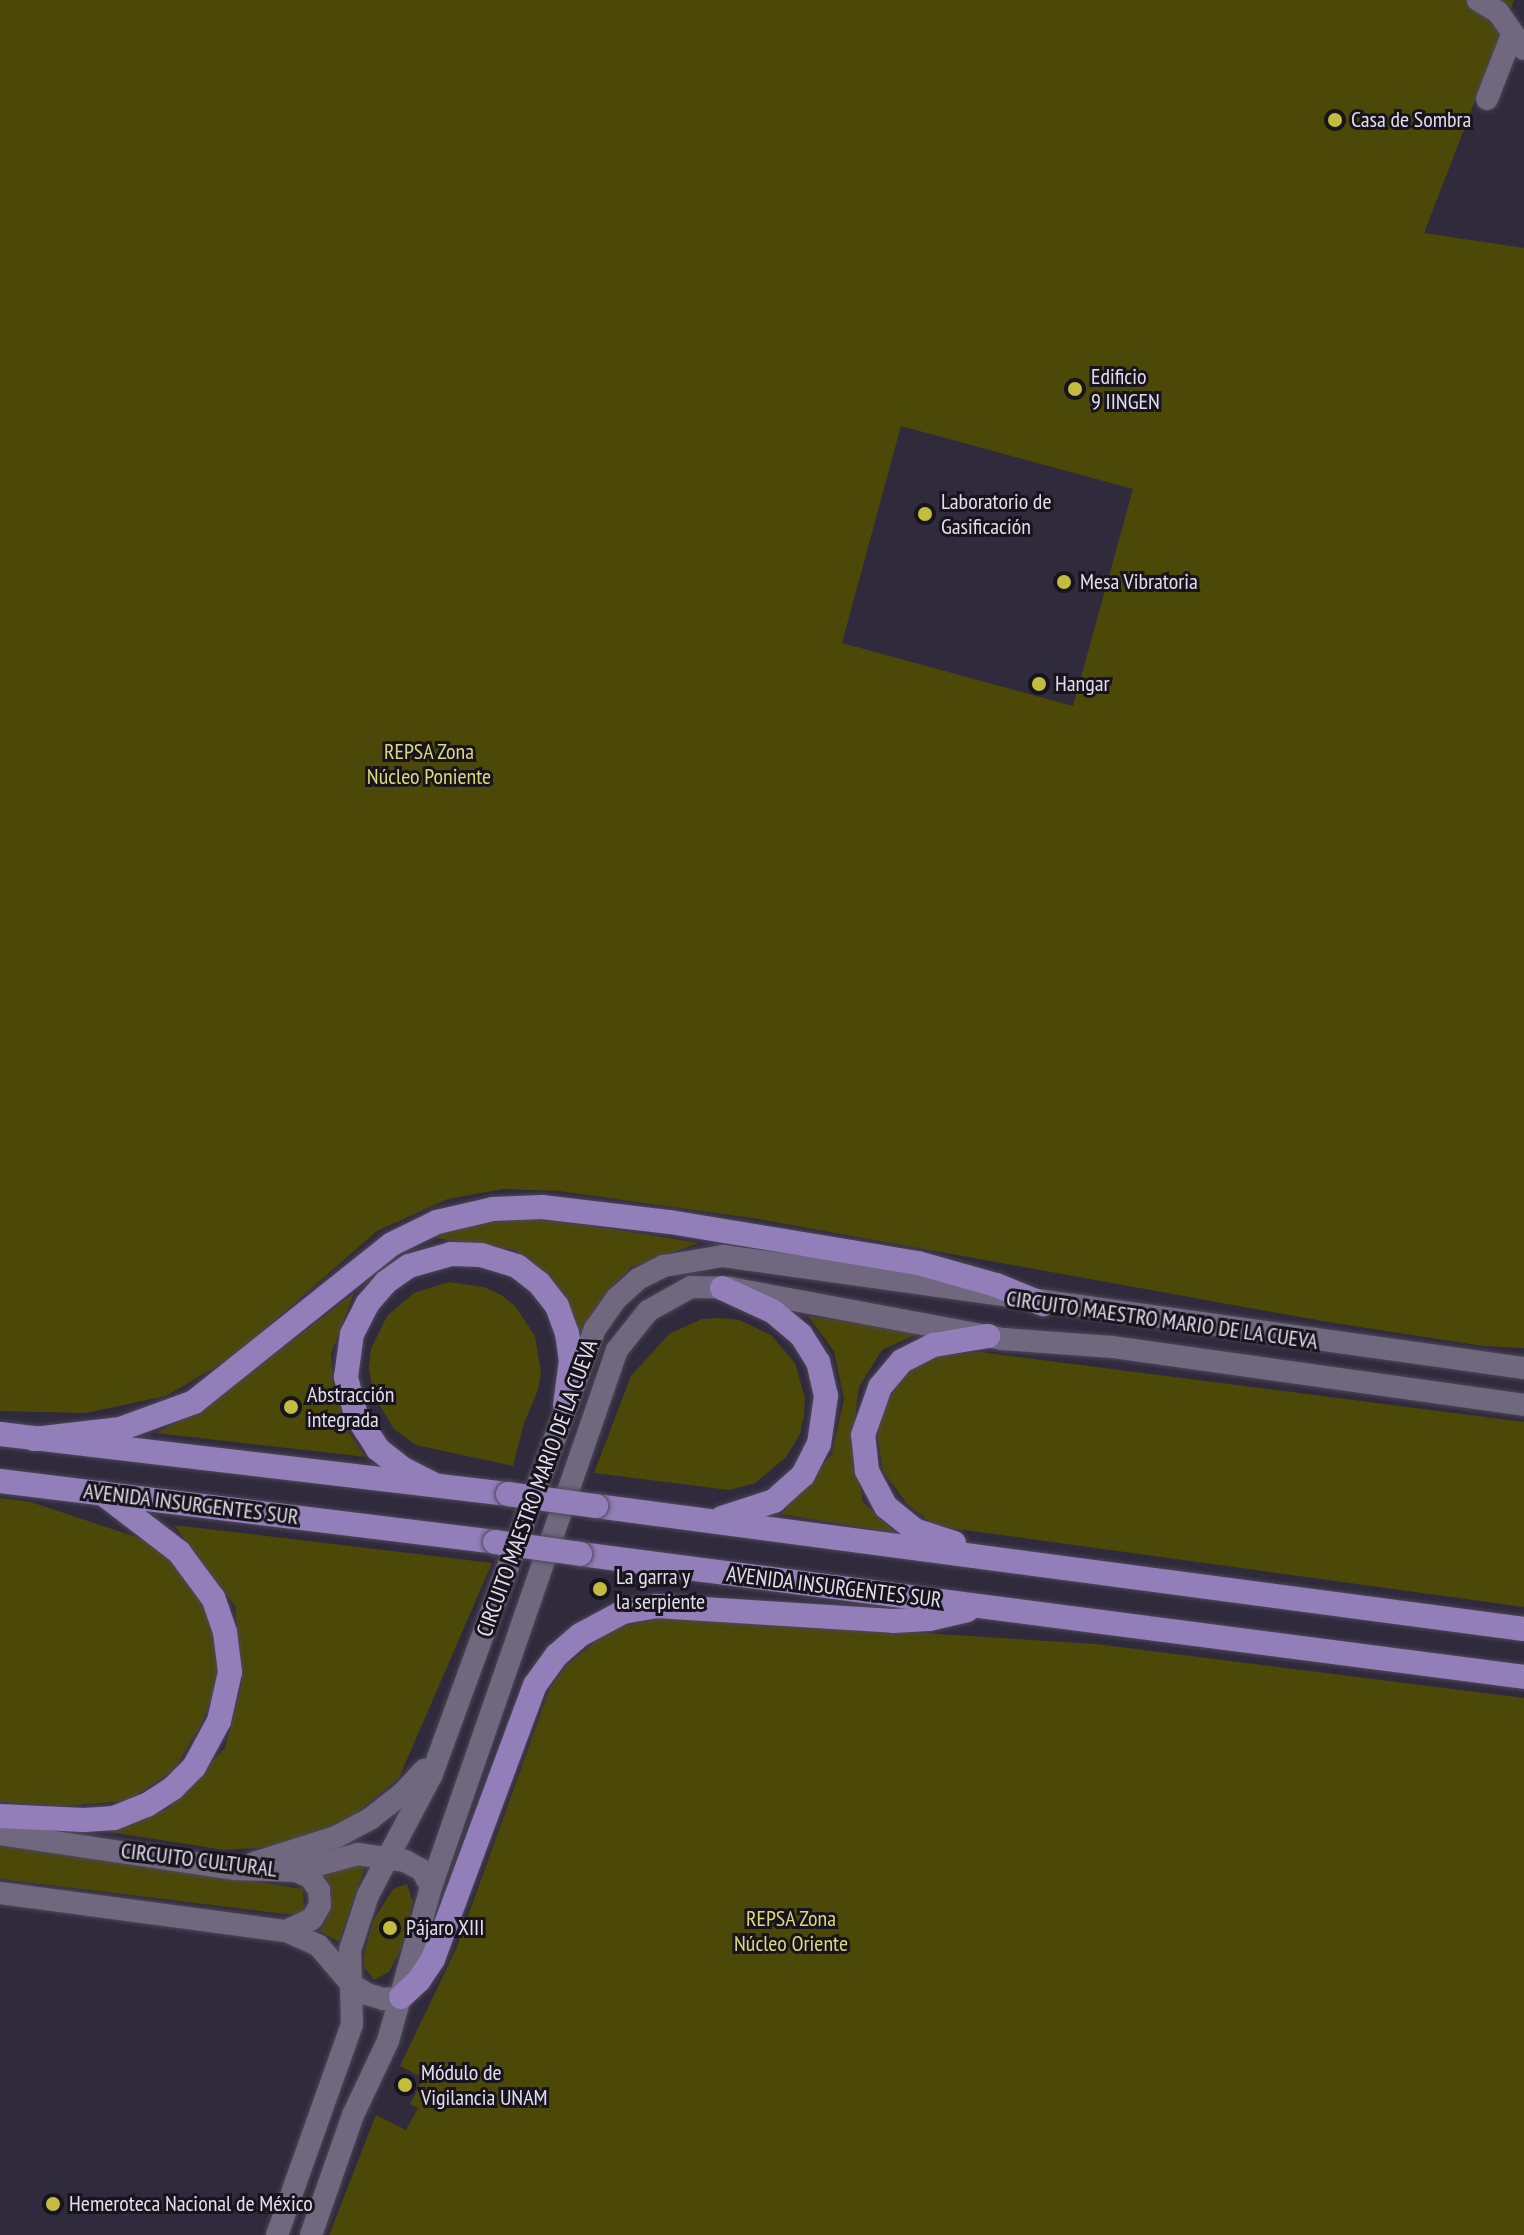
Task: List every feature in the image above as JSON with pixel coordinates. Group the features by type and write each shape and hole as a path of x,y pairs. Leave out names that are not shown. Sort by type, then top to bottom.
{"main road":[{"path":"34,1439 120,1429 194,1402 392,1244 437,1222 493,1209 542,1207 670,1222 918,1263 996,1285 1043,1304"},
{"path":"433,1484 402,1468 378,1449 356,1415 346,1377 348,1350 359,1318 376,1291 409,1266 451,1254 481,1255 517,1266 539,1283 557,1306 567,1333 571,1360 565,1405"},
{"path":"691,1519 736,1516 784,1494 811,1462 823,1426 824,1384 811,1348 772,1311 722,1288"},
{"path":"988,1336 934,1345 893,1369 874,1398 866,1422 863,1446 867,1471 886,1507 916,1531 1033,1565"},
{"name":"AVENIDA INSURGENTES SUR","path":"0,1434 433,1484 1524,1629"},
{"name":"AVENIDA INSURGENTES SUR","path":"0,1481 495,1542 1524,1677"},
{"path":"0,1816 84,1820 114,1818 147,1805 173,1788 194,1767 219,1721 230,1672 225,1632 213,1598 179,1552 102,1493"},
{"path":"401,1997 419,1980 433,1959 535,1685 557,1655 580,1635 623,1612 656,1606 893,1621 929,1619 981,1606"}],"street":[{"path":"1478,0 1498,12 1518,42 1487,99"},
{"name":"CIRCUITO MAESTRO MARIO DE LA CUEVA","path":"277,2235 352,2024 350,1950 368,1895 432,1774 595,1329 616,1299 638,1279 664,1266 723,1256 1043,1304 1524,1368"},
{"name":"CIRCUITO MAESTRO MARIO DE LA CUEVA","path":"311,2235 353,2115 388,2041 431,1887 617,1350 648,1311 691,1287 722,1288 988,1336 1112,1347 1524,1405"},
{"path":"235,1869 336,1837 371,1818 402,1794 428,1765 449,1728"},
{"name":"CIRCUITO CULTURAL","path":"0,1834 235,1869 296,1871 358,1854 405,1861 422,1870 431,1887"},
{"path":"286,1931 312,1919 320,1905 319,1890 310,1877 296,1871"},
{"path":"0,1893 286,1931 318,1945 352,1985 383,1999 401,1997"}],"green space":[{"name":"REPSA Zona Núcleo Poniente","path":"0,0 1514,0 1424,233 1524,248 1524,1348 1483,1346 1328,1322 758,1219 559,1191 503,1189 448,1199 377,1231 234,1356 166,1396 85,1413 0,1411","holes":["901,426 1133,489 1073,706 842,643"]},
{"path":"539,1219 699,1243 631,1267 601,1299 581,1333 560,1289 515,1250 424,1236 486,1222"},
{"path":"449,1282 484,1287 501,1295 515,1306 535,1336 541,1372 538,1390 524,1423 513,1466 416,1445 394,1429 373,1394 369,1367 371,1349 387,1316 414,1293"},
{"path":"354,1293 331,1354 333,1384 348,1432 366,1457 156,1433 206,1407"},
{"path":"808,1316 921,1332 882,1350 859,1387 852,1439 863,1502 896,1533 781,1514 832,1454 844,1399 834,1351"},
{"path":"702,1319 739,1320 771,1335 795,1363 805,1398 804,1416 800,1434 786,1457 755,1483 729,1490 594,1473 631,1376 669,1334"},
{"path":"980,1352 1524,1422 1524,1607 950,1528 930,1522 907,1504 883,1471 876,1425 899,1381 929,1356"},
{"path":"0,1498 31,1502 142,1539 180,1567 210,1606 221,1673 201,1725 173,1771 127,1801 61,1806 0,1802"},
{"path":"174,1525 492,1563 399,1778 346,1822 290,1846 224,1850 85,1828 166,1810 225,1748 242,1682 235,1606"},
{"name":"REPSA Zona Núcleo Oriente","path":"665,1617 1096,1644 1524,1698 1524,2235 329,2235 376,2115 406,2130 418,2108 410,2104 423,2078 400,2066 456,1949 550,1688 566,1666 601,1637 620,1627"},
{"path":"0,1841 303,1889 304,1913 284,1914 0,1879"},
{"path":"359,1860 365,1867 339,1942 320,1931 332,1909 330,1884 324,1876"},
{"path":"407,1884 413,1902 405,1941 389,1972 374,1980 364,1967 373,1921 393,1889"}],"place":[{"name":"Casa de Sombra","path":"1335,120"},
{"name":"Edificio 9 IINGEN","path":"1075,389"},
{"name":"Laboratorio de Gasificación","path":"925,514"},
{"name":"Mesa Vibratoria","path":"1064,582"},
{"name":"Hangar","path":"1039,684"},
{"name":"Abstracción integrada","path":"291,1407"},
{"name":"La garra y la serpiente","path":"600,1589"},
{"name":"Pájaro XIII","path":"390,1928"},
{"name":"Módulo de Vigilancia UNAM","path":"405,2085"},
{"name":"Hemeroteca Nacional de México","path":"53,2204"}]}
